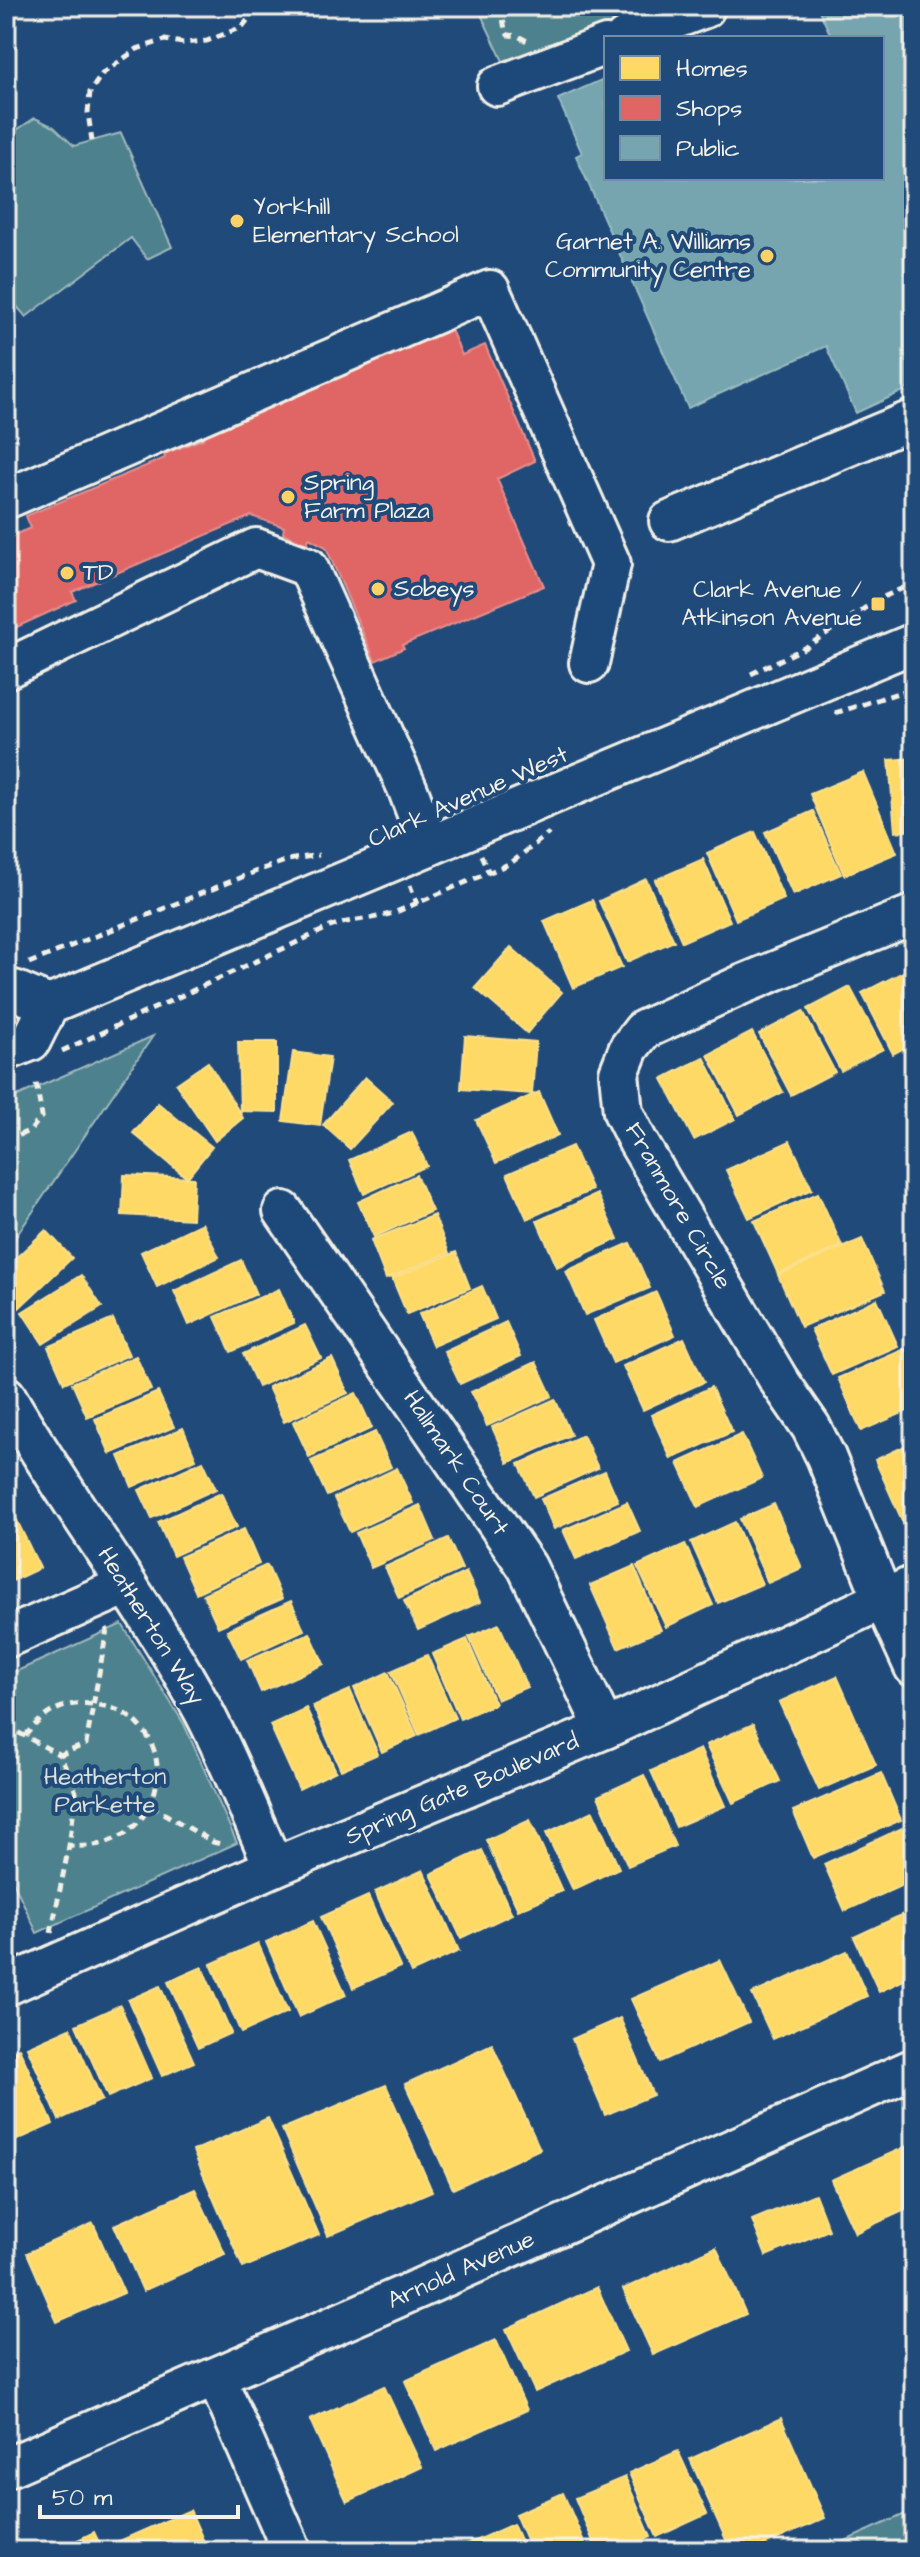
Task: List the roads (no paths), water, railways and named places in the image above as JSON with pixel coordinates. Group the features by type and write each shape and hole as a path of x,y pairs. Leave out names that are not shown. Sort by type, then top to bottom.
{"street":[{"path":"630,36 705,8"},
{"path":"497,86 604,46"},
{"path":"6,499 490,290 611,564 589,663"},
{"path":"669,521 914,419"},
{"path":"6,669 256,548 308,567 408,790 429,846"},
{"name":"Clark Avenue West","path":"49,1005 914,643"},
{"name":"Franmore Circle","path":"914,914 754,979 643,1030 629,1048 619,1073 623,1112 638,1142 778,1379 811,1427 898,1592 914,1667"},
{"path":"6,1051 31,1041 49,1005 14,990 14,980"},
{"name":"Hallmark Court","path":"283,1211 527,1567 605,1729"},
{"name":"Heatherton Way","path":"6,1396 38,1451 127,1585 204,1713 274,1867"},
{"path":"6,1638 127,1585"},
{"name":"Spring Gate Boulevard","path":"6,1986 274,1867 605,1729 898,1592"},
{"name":"Arnold Avenue","path":"6,2468 914,2068"},
{"path":"216,2377 292,2551"}],"place":[{"name":"Yorkhill Elementary School","path":"237,221"},
{"name":"Garnet A. Williams Community Centre","path":"767,256"},
{"name":"Spring Farm Plaza","path":"288,497"},
{"name":"TD","path":"67,573"},
{"name":"Sobeys","path":"378,589"},
{"name":"Clark Avenue / Atkinson Avenue","path":"878,604"}],"park label":[{"name":"Heatherton Parkette","path":"105,1791"}]}
